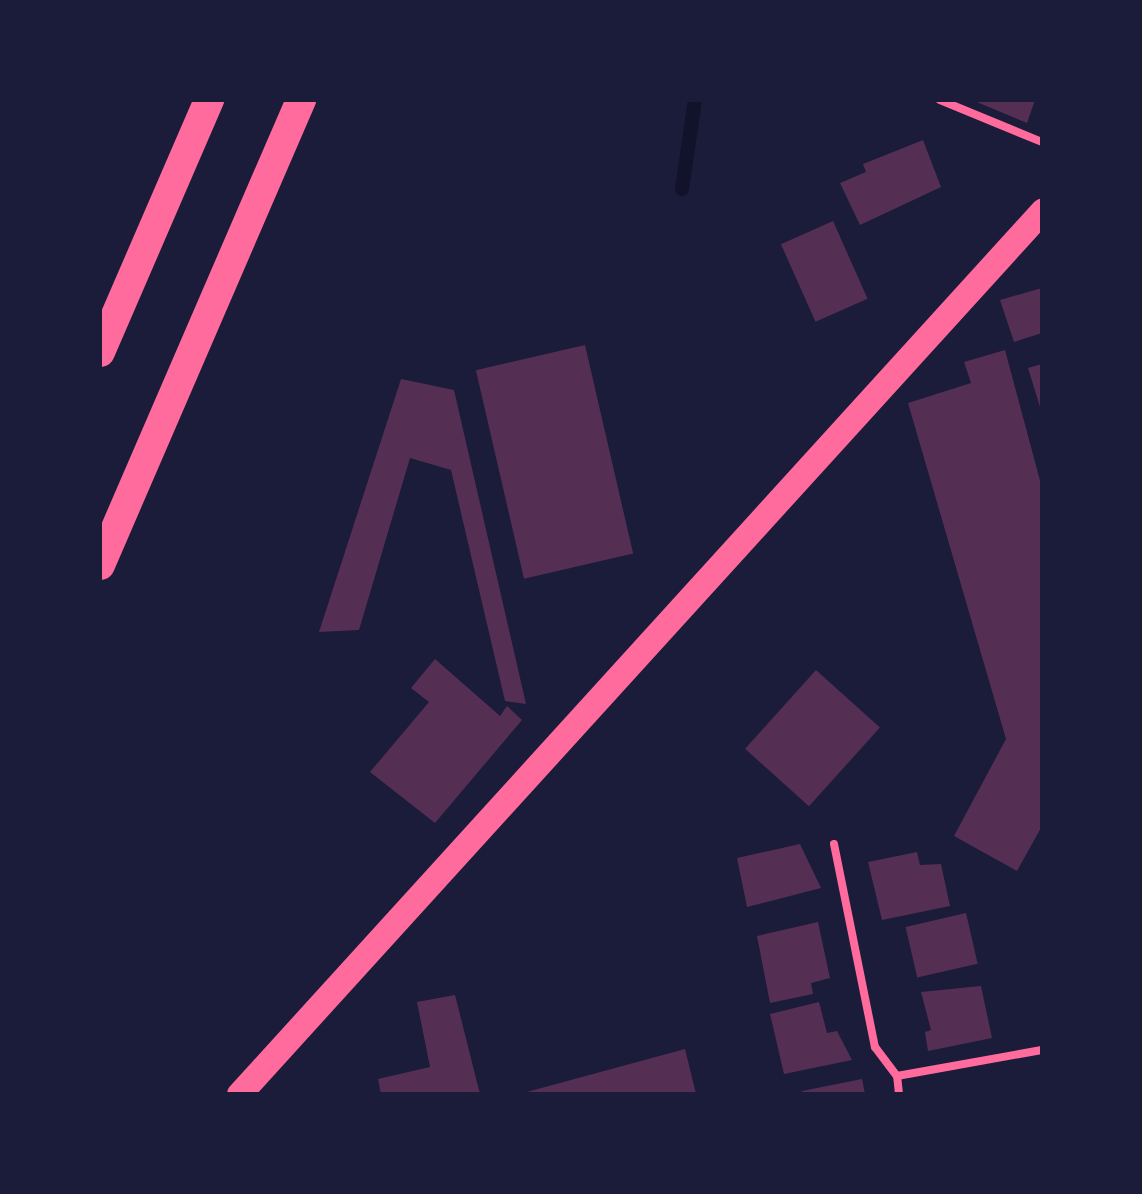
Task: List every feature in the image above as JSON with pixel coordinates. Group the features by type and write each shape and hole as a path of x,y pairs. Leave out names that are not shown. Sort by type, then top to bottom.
{"highway":[{"path":"100,352 208,100"},
{"path":"100,564 301,100"}],"main road":[{"path":"240,1094 1042,211"}],"lane":[{"path":"940,100 1042,142"},
{"path":"834,844 876,1047 896,1076 899,1094"},
{"path":"896,1076 1042,1050"}],"building":[{"path":"972,100 1035,100 1027,123"},
{"path":"923,140 941,187 860,225 840,183 866,172 863,164"},
{"path":"833,221 868,299 816,322 781,244"},
{"path":"1042,288 1042,333 1014,342 1000,300"},
{"path":"585,345 633,554 524,579 476,370"},
{"path":"1005,350 1042,488 1042,826 1017,871 954,836 1006,739 908,403 971,383 964,362"},
{"path":"1042,364 1042,410 1041,410 1028,368"},
{"path":"401,379 454,390 526,704 505,701 451,470 410,458 359,630 319,632"},
{"path":"435,659 500,716 507,706 522,720 435,823 370,772 429,702 411,688"},
{"path":"816,670 880,728 809,806 745,749"},
{"path":"800,844 821,888 747,907 737,858"},
{"path":"917,852 920,865 941,864 950,906 882,920 868,862"},
{"path":"966,913 978,964 917,978 906,927"},
{"path":"818,922 830,978 811,983 813,994 770,1003 757,936"},
{"path":"981,986 992,1038 928,1051 925,1032 931,1030 921,992"},
{"path":"455,995 480,1094 381,1094 378,1079 430,1067 417,1002"},
{"path":"819,1002 827,1033 837,1031 852,1060 784,1074 770,1014"},
{"path":"685,1049 696,1094 523,1094 523,1093"},
{"path":"862,1079 865,1094 802,1091"}],"waterway":[{"path":"682,189 695,100"}]}
